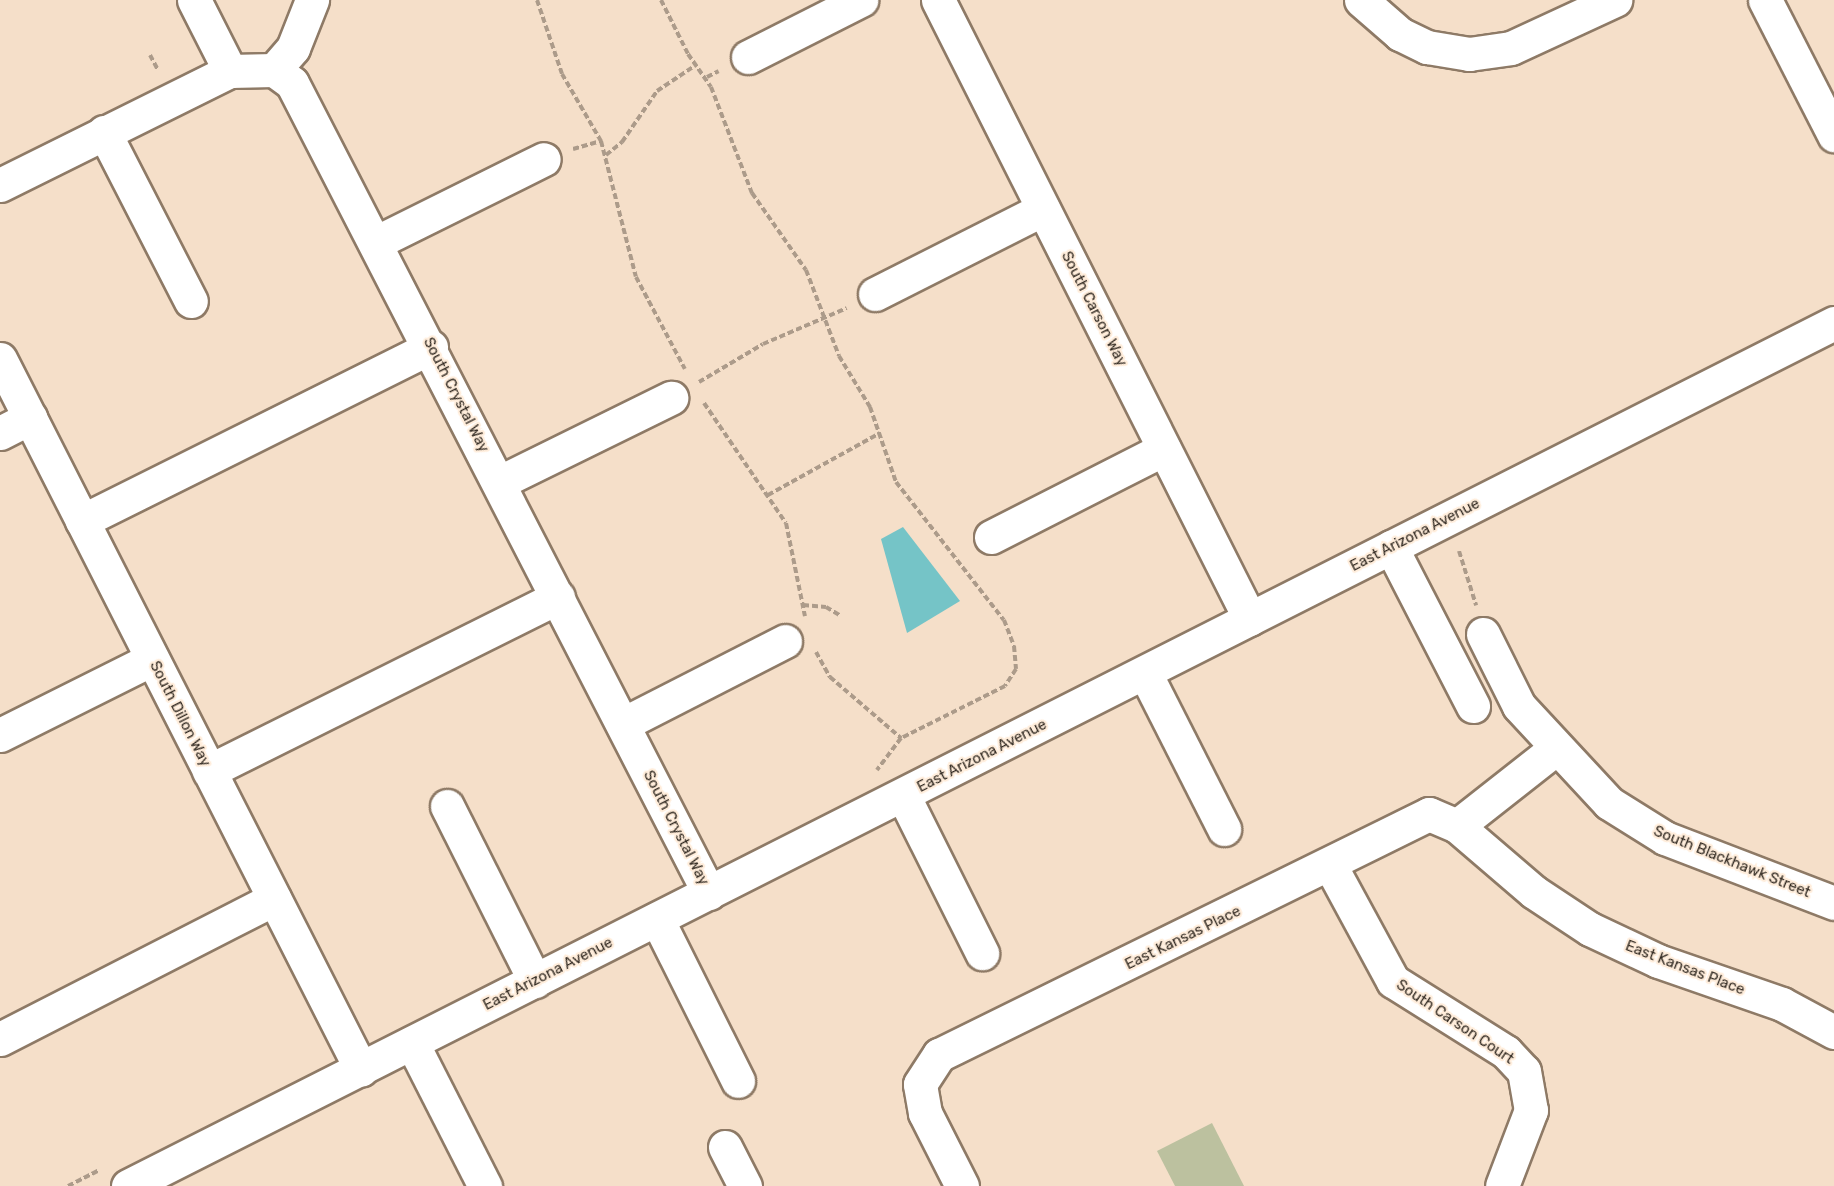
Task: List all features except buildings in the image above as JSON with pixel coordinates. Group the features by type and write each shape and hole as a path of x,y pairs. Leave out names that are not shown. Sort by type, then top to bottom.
{"street":[{"path":"194,0 230,71"},
{"path":"0,185 230,71 274,70 293,48 312,0"},
{"path":"747,57 861,0"},
{"name":"South Carson Way","path":"938,0 1250,619"},
{"path":"1360,0 1400,34 1427,47 1469,54 1511,48 1615,0"},
{"path":"1765,0 1834,135"},
{"name":"South Crystal Way","path":"274,70 292,83 309,108 709,893"},
{"path":"104,132 191,301"},
{"path":"377,242 544,159"},
{"path":"875,294 1043,209"},
{"name":"East Arizona Avenue","path":"128,1186 175,1175 412,1042 709,893 890,787 1145,673 1834,323"},
{"path":"82,521 431,347"},
{"name":"South Dillon Way","path":"0,359 361,1069"},
{"path":"500,482 680,392"},
{"path":"0,433 30,418"},
{"path":"991,537 1164,449"},
{"path":"1391,547 1473,706"},
{"path":"209,771 558,597"},
{"name":"South Blackhawk Street","path":"1483,634 1519,706 1532,715 1555,748 1609,803 1650,830 1834,903"},
{"path":"623,724 801,637"},
{"path":"0,735 152,659"},
{"path":"1145,673 1224,829"},
{"path":"1457,826 1555,748"},
{"path":"890,787 982,953"},
{"path":"447,806 535,981"},
{"name":"East Kansas Place","path":"962,1186 926,1113 920,1084 939,1054 1330,865 1429,813 1457,826 1534,892 1590,929 1658,961 1782,1004 1834,1032"},
{"name":"South Carson Court","path":"1330,865 1394,981 1506,1052 1524,1071 1531,1110 1502,1186"},
{"path":"0,1039 274,900"},
{"path":"657,919 738,1081"},
{"path":"412,1042 485,1186"},
{"path":"725,1147 745,1186"}],"path":[{"path":"537,0 562,74 606,155 636,277 680,392 768,495 794,540 803,605 801,637 831,677 901,738"},
{"path":"662,0 696,65 711,87 748,184 801,260 827,318 839,356 880,433 896,482 1004,620 1017,660 1011,678 998,690 901,738 885,754 890,787"},
{"path":"150,54 159,72"},
{"path":"606,155 622,142 657,91 696,65"},
{"path":"680,392 763,344 827,318 875,294"},
{"path":"768,495 880,433"},
{"path":"803,605 826,607 841,616"}],"green space":[{"path":"1212,1123 1244,1186 1175,1186 1157,1151"}],"water":[{"path":"903,527 960,601 907,633 881,539"}]}
